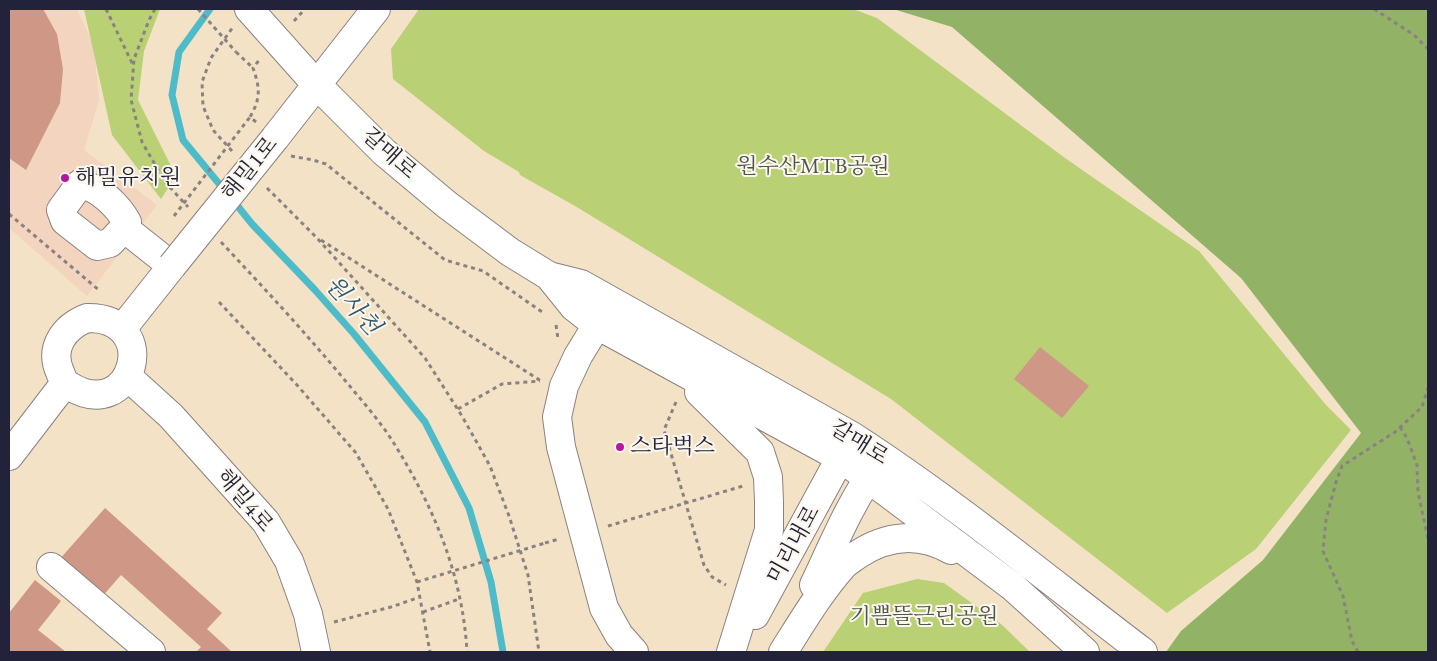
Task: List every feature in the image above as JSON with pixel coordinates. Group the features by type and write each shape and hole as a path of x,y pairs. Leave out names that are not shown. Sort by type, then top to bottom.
{"street":[{"name":"해밀1로","path":"122,329 376,9"},
{"name":"갈매로","path":"257,24 384,152 446,204 510,252 549,276 581,284 846,447 875,467 973,520 1014,554 1144,652"},
{"path":"124,228 172,266"},
{"name":"갈매로","path":"549,276 574,307 597,324 669,364 846,447"},
{"path":"87,318 106,320 122,329 129,339 133,352 128,377 119,387 108,393 95,395 82,393 65,383 57,366 56,353 66,331 76,323 87,318"},
{"path":"597,324 578,356 564,386 557,417 561,447 604,608 619,635 634,652"},
{"path":"669,364 720,411 760,452 768,477 769,530 733,652"},
{"name":"해밀4로","path":"128,377 171,416 266,522 289,561 308,614 316,652"},
{"path":"9,456 65,383"},
{"name":"미리내로","path":"733,652 846,447"},
{"name":"갈매로","path":"875,467 1085,652"},
{"name":"미리내로","path":"782,652 842,525 875,467"},
{"path":"782,652 843,565 865,550 887,541 911,538 937,542 1004,581"},
{"path":"51,567 151,652"}],"path":[{"path":"106,9 134,66"},
{"path":"155,9 134,59 131,100 142,142 165,182 191,210"},
{"path":"174,216 250,117 257,105 259,84 252,68 198,9"},
{"path":"232,151 213,130 203,106 202,82 211,58 257,24 305,9"},
{"path":"1374,9 1414,35 1428,49"},
{"path":"252,68 257,24"},
{"path":"250,117 275,138 293,158 313,160 326,164 445,260 483,271 548,316"},
{"path":"264,186 317,238 426,358 458,409 490,466 512,524 528,575 539,652"},
{"path":"9,214 100,291"},
{"path":"317,238 542,381 502,384 458,409"},
{"path":"218,239 297,323 398,448 430,507 452,564 466,628 467,652"},
{"path":"219,302 297,384 356,453 388,509 417,582 430,652"},
{"path":"555,321 559,341 578,356"},
{"path":"1358,652 1352,641 1343,596 1323,551 1326,520 1336,482 1342,466 1400,427 1422,407 1428,388"},
{"path":"670,396 678,400 664,430 704,565 712,577 734,590"},
{"path":"1400,427 1407,438 1417,465 1418,492 1428,539"},
{"path":"607,527 749,484"},
{"path":"417,582 564,538"},
{"path":"328,624 420,598"},
{"path":"423,612 459,599"}],"shaded area":[{"name":"해밀유치원","path":"9,9 77,9 94,46 99,100 84,150 157,205 87,296 9,228"}],"green space":[{"path":"84,9 160,9 144,51 138,100 176,176 161,199 112,135"},
{"name":"원수산MTB공원","path":"419,9 853,9 877,18 1065,158 1199,251 1326,405 1351,430 1256,549 1167,613 891,399 575,206 520,175 519,172 484,151 393,79 391,49"},
{"path":"893,9 1428,9 1428,652 1166,652 1181,631 1263,560 1361,433 1241,278 952,27"},
{"name":"기쁨뜰근린공원","path":"917,579 944,583 1001,624 1030,652 823,652 863,593"}],"building":[{"path":"9,9 43,9 57,34 63,69 60,103 26,170 9,158"},
{"path":"1040,347 1089,386 1062,418 1014,379"},
{"path":"105,508 222,613 207,629 232,652 196,652 201,647 121,575 100,599 58,561"},
{"path":"35,580 61,601 38,630 66,652 11,652 9,650 9,613"}],"waterway":[{"name":"원사천","path":"210,9 179,52 172,95 183,140 225,191"},
{"name":"원사천","path":"232,199 252,224 354,334 425,422 469,508 491,582 503,652"}],"place":[{"name":"해밀유치원","path":"65,178"},
{"name":"스타벅스","path":"620,447"}]}
